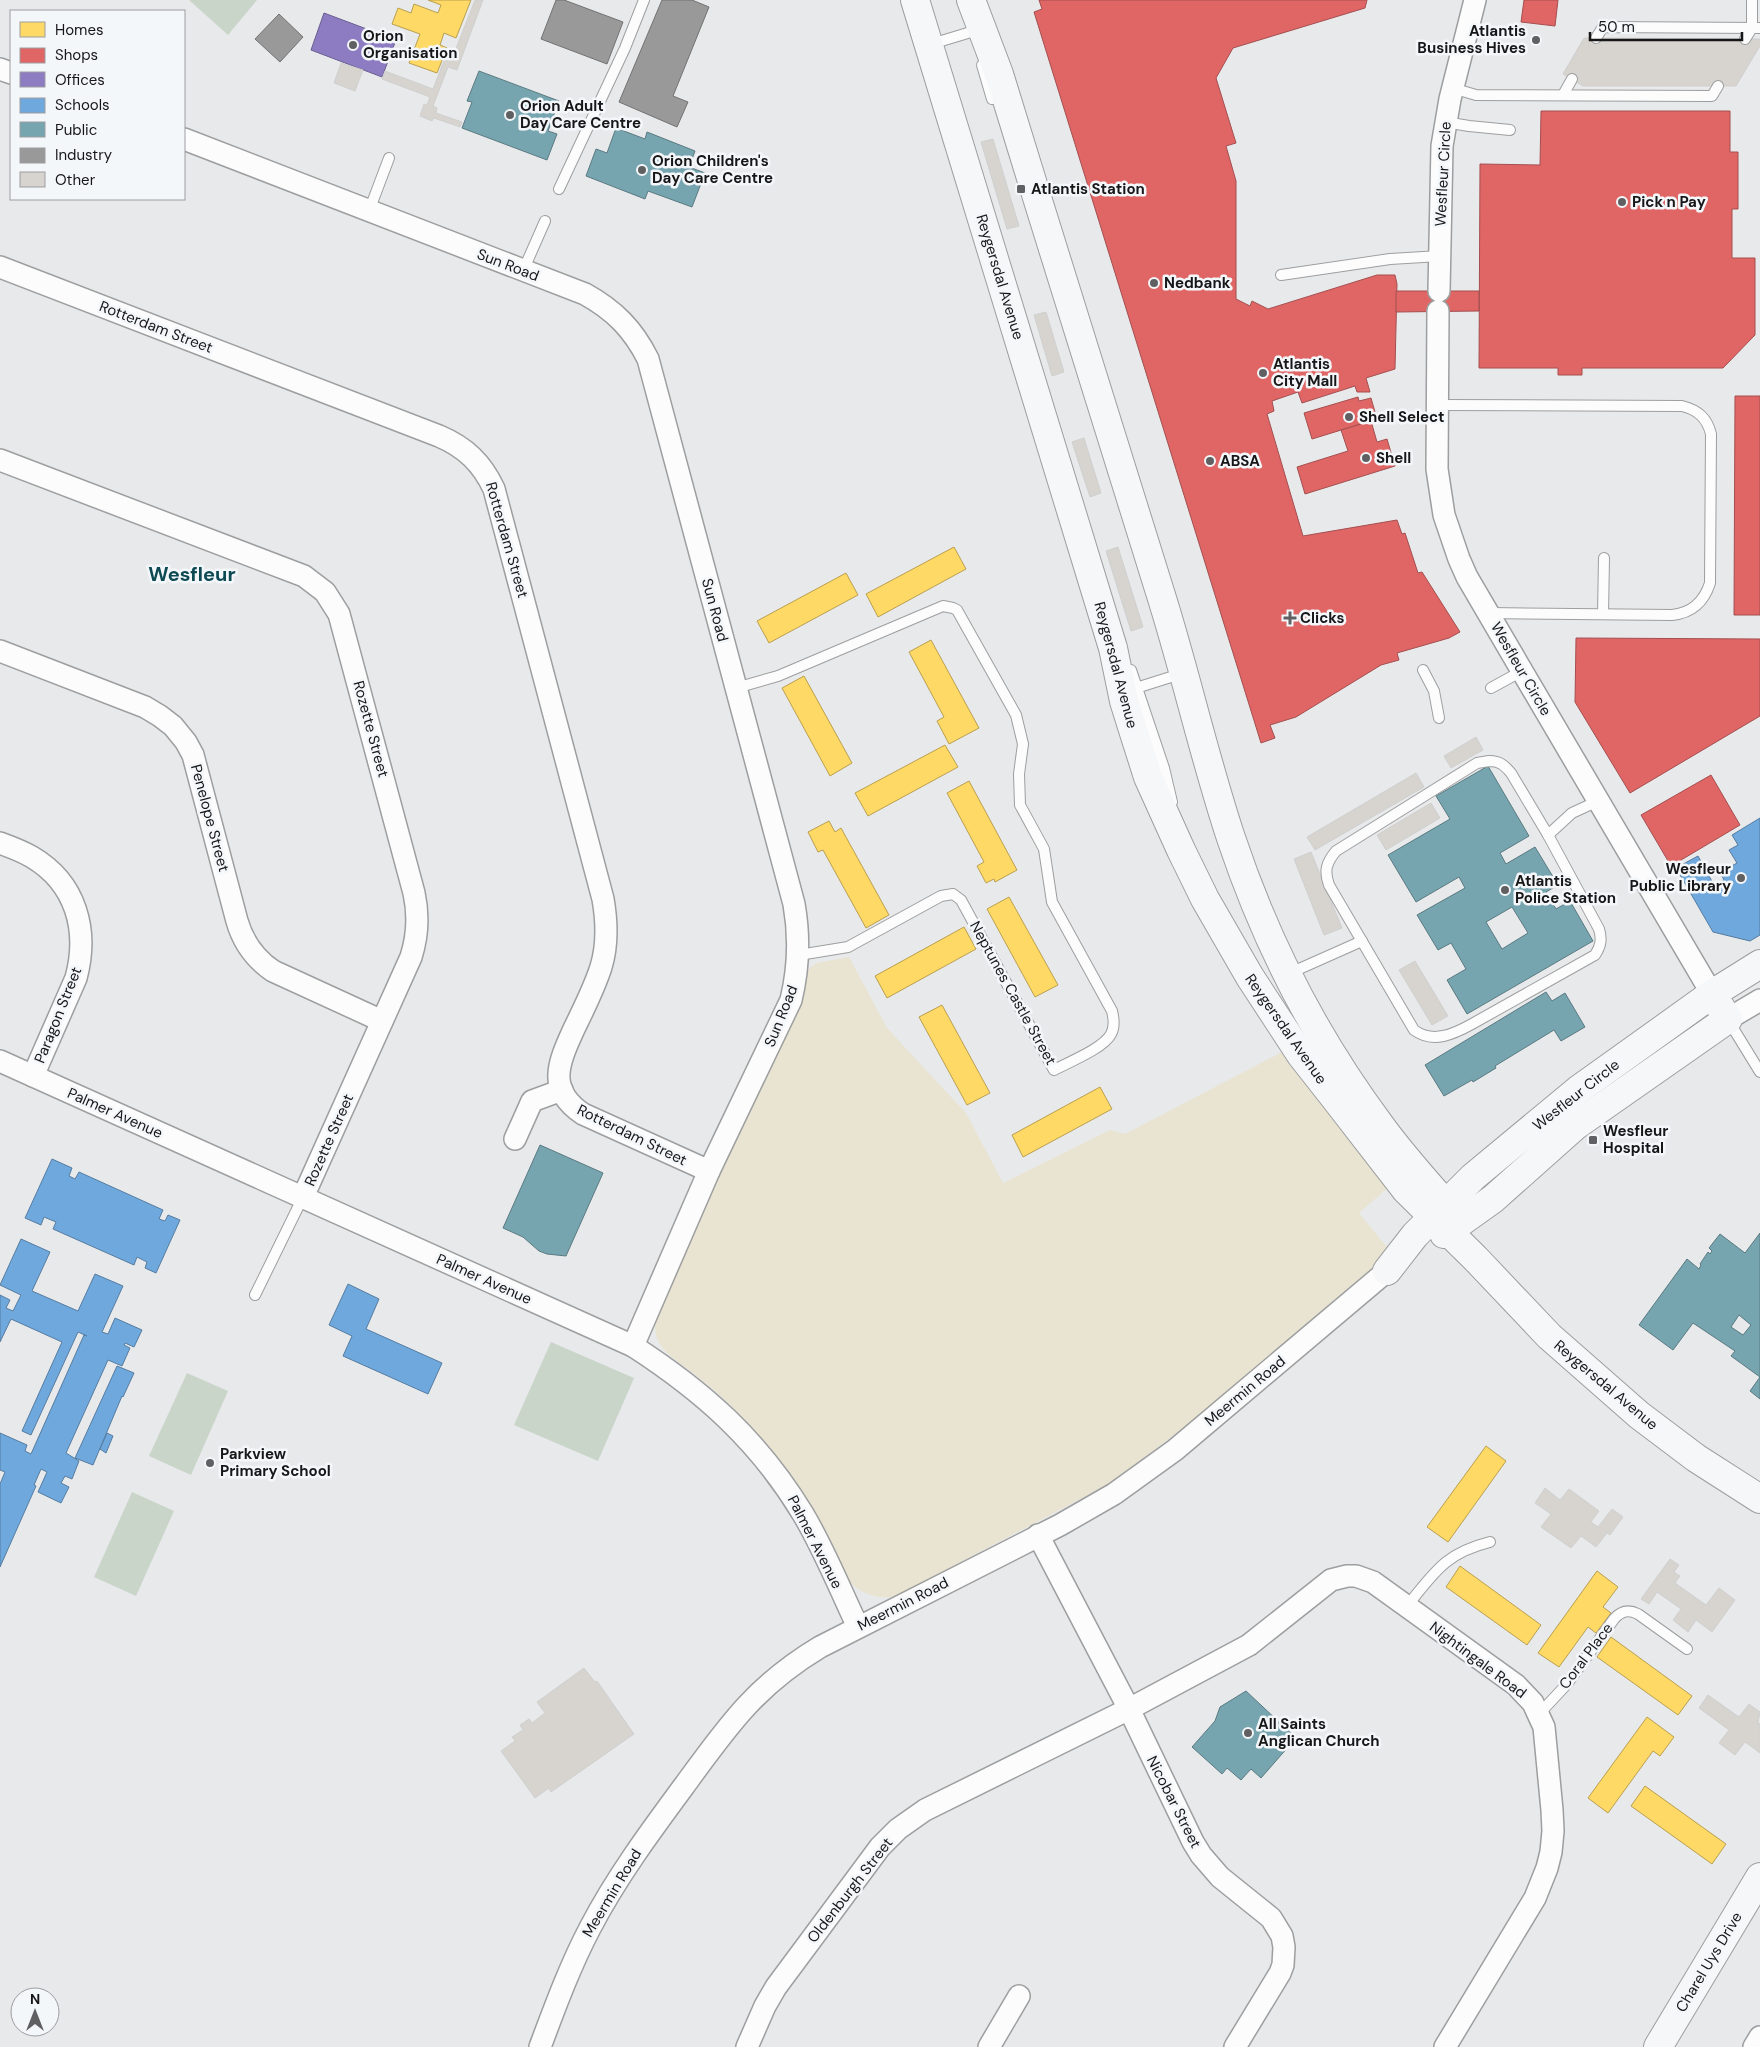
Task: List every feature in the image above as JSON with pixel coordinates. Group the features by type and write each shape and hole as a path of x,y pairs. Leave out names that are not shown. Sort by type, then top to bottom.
{"main road":[{"name":"Reygersdal Avenue","path":"926,22 1113,648 1124,701 1148,777 1186,861 1226,937 1275,1016 1323,1083 1406,1190 1447,1218"},
{"name":"Reygersdal Avenue","path":"971,27 999,74 1169,620 1217,795 1249,887 1288,974 1323,1038 1368,1108 1416,1170 1469,1252 1549,1336 1632,1409 1696,1458 1760,1499"},
{"name":"Wesfleur Circle","path":"1447,1218 1473,1177 1578,1090 1712,994 1760,964"},
{"name":"Wesfleur Circle","path":"1447,1218 1493,1199 1575,1126 1728,1019 1712,994"},
{"name":"Meermin Road","path":"1387,1271 1410,1260 1447,1218"},
{"name":"Charel Uys Drive","path":"1658,2047 1760,1877"}],"street":[{"name":"Wesfleur Circle","path":"1475,0 1452,88 1441,171 1436,405 1437,469 1444,514 1459,559 1488,613 1712,994"},
{"name":"Sun Road","path":"185,139 585,294 600,302 625,323 642,346 653,373 794,904 799,938 799,955 796,978 790,1000 710,1171 633,1346"},
{"name":"Rotterdam Street","path":"0,267 445,438 471,455 488,476 494,489 603,899 606,917 606,943 602,965 560,1063 559,1081 567,1100 583,1114 710,1171"},
{"name":"Rozette Street","path":"0,460 304,576 320,588 333,602 344,626 417,909 416,942 411,957 303,1197"},
{"name":"Penelope Street","path":"0,651 145,707 173,726 186,742 197,768 237,921 246,945 263,964 273,971 382,1021"},
{"name":"Paragon Street","path":"0,843 32,856 56,876 73,902 81,932 81,955 76,978 33,1076"},
{"name":"Wesfleur Circle","path":"1728,1019 1760,1000"},
{"name":"Palmer Avenue","path":"0,1061 633,1346 667,1368 712,1404 747,1438 772,1468 804,1515 858,1627"},
{"path":"515,1139 532,1101 562,1090"},
{"name":"Meermin Road","path":"540,2047 573,1962 608,1895 640,1846 726,1728 744,1707 782,1672 820,1647 1081,1514 1114,1494 1175,1450 1387,1271"},
{"name":"Nicobar Street","path":"1038,1535 1129,1709 1186,1829 1201,1855 1220,1876 1271,1918 1282,1936 1284,1956 1280,1973 1235,2047"},
{"name":"Nightingale Road","path":"1129,1709 1249,1645 1324,1584 1338,1577 1347,1576 1365,1578 1407,1606 1516,1685 1533,1703 1539,1714 1546,1741 1552,1810 1553,1831 1547,1868 1535,1898 1445,2047"},
{"name":"Oldenburgh Street","path":"747,2047 764,2006 776,1988 880,1847 898,1829 925,1810 1129,1709"},
{"path":"989,2047 1020,1996"},
{"path":"1754,2047 1760,2037"}],"lane":[{"path":"559,190 644,0"},
{"path":"960,0 971,27 994,106"},
{"path":"1752,0 1756,28"},
{"path":"971,27 926,22 982,181"},
{"path":"1596,38 1603,27 1756,28"},
{"path":"1745,39 1756,28"},
{"path":"1563,95 1572,79"},
{"path":"1452,88 1476,95 1712,96 1718,86"},
{"path":"1446,122 1510,130"},
{"path":"369,211 388,158"},
{"path":"524,271 545,220"},
{"path":"1281,275 1390,259 1440,256"},
{"path":"1436,405 1682,406 1696,411 1705,419 1711,434 1711,575 1708,590 1698,605 1682,614 1488,613"},
{"path":"1603,614 1604,558"},
{"name":"Neptunes Castle Street","path":"736,688 778,676 943,606 957,610 1016,715 1022,744 1019,774 1020,805 1044,849 1052,902 1112,1011 1114,1028 1112,1034 1104,1043 1054,1070 961,900 952,894 941,896 848,946 799,955"},
{"path":"1128,662 1164,768 1186,861"},
{"path":"1423,670 1434,691 1439,718"},
{"path":"1491,688 1522,671"},
{"path":"1136,688 1173,672 1197,749 1217,795"},
{"path":"1497,761 1504,765 1548,835 1601,936 1599,948 1595,955 1452,1034 1431,1037 1420,1034 1414,1030 1329,885 1326,877 1326,866 1330,858 1336,851 1477,763 1497,761"},
{"path":"1548,835 1572,813 1598,800"},
{"path":"1288,974 1362,941"},
{"name":"Wesfleur Circle","path":"1728,1019 1760,1072"},
{"path":"255,1295 303,1197"},
{"path":"1407,1606 1442,1564 1457,1553 1473,1546 1490,1542"},
{"name":"Coral Place","path":"1539,1714 1567,1684 1614,1619 1624,1612 1638,1614 1687,1649"}],"shaded area":[{"path":"189,0 257,0 228,35"},
{"path":"551,1342 634,1378 598,1461 514,1425"},
{"path":"187,1373 228,1391 191,1475 149,1456"},
{"path":"132,1492 174,1511 136,1596 94,1577"}],"sand":[{"path":"849,957 887,1028 966,1113 1003,1183 1110,1130 1125,1134 1288,1049 1391,1185 1359,1213 1391,1252 1192,1421 1105,1486 894,1597 880,1597 867,1594 856,1588 846,1578 809,1505 763,1439 725,1400 664,1350 655,1330 657,1313 790,1022 807,972 817,963"}],"building: Homes":[{"path":"428,0 471,0 456,38 444,33 440,45 447,48 437,73 409,63 420,34 392,24 398,8 411,13 414,4 438,13 441,5"},
{"path":"954,547 966,569 878,617 866,594"},
{"path":"846,573 858,595 769,643 757,621"},
{"path":"931,640 979,728 949,744 937,721 944,717 909,652"},
{"path":"804,676 852,763 830,776 782,688"},
{"path":"945,745 958,767 868,816 855,793"},
{"path":"969,781 1017,870 995,882 994,879 986,883 977,866 984,862 947,793"},
{"path":"829,821 835,832 841,828 889,915 866,928 823,850 818,852 808,832"},
{"path":"1009,897 1058,985 1035,997 987,909"},
{"path":"964,927 976,949 887,998 875,976"},
{"path":"942,1005 990,1093 967,1105 919,1017"},
{"path":"1100,1087 1112,1109 1023,1157 1012,1135"},
{"path":"1486,1446 1506,1461 1448,1542 1427,1527"},
{"path":"1460,1566 1541,1625 1527,1645 1446,1587"},
{"path":"1597,1571 1618,1587 1603,1607 1611,1613 1596,1633 1588,1627 1559,1667 1538,1653"},
{"path":"1611,1637 1692,1696 1678,1715 1597,1657"},
{"path":"1647,1717 1674,1737 1660,1756 1653,1751 1608,1813 1588,1798"},
{"path":"1645,1786 1726,1844 1712,1864 1631,1806"}],"building: Shops":[{"name":"Atlantis City Mall","path":"1039,0 1367,0 1365,8 1233,48 1216,78 1236,143 1226,146 1236,181 1236,299 1250,306 1252,301 1268,309 1377,275 1395,275 1397,284 1395,369 1366,378 1370,392 1357,392 1355,386 1302,403 1298,392 1272,401 1274,411 1267,414 1303,536 1397,520 1402,534 1405,533 1418,573 1422,572 1460,632 1449,638 1397,653 1399,660 1381,665 1296,717 1270,725 1275,738 1261,743 1034,12 1042,9"},
{"path":"1524,0 1558,0 1555,26 1521,22"},
{"path":"1541,111 1730,111 1730,152 1738,152 1738,209 1732,209 1732,258 1755,258 1755,335 1723,368 1582,368 1582,375 1558,375 1558,368 1479,368 1480,164 1540,165"},
{"path":"1396,291 1479,291 1479,311 1396,312"},
{"path":"1735,396 1760,396 1760,615 1734,615"},
{"path":"1358,397 1359,401 1371,398 1377,419 1312,439 1304,413"},
{"path":"1371,421 1377,442 1387,439 1395,466 1305,494 1297,467 1348,451 1341,430"},
{"path":"1576,638 1760,639 1760,716 1630,793 1575,702"},
{"path":"1711,775 1740,825 1671,866 1641,815"}],"building: Offices":[{"name":"Orion Organisation","path":"324,13 396,40 382,77 311,50"}],"building: Schools":[{"name":"Wesfleur Public Library","path":"1760,818 1760,935 1750,941 1713,932 1676,868 1698,856 1714,885 1724,880 1722,876 1730,872 1728,868 1737,863 1729,850 1738,845 1732,835"},
{"path":"52,1159 72,1168 69,1176 75,1179 79,1172 163,1210 159,1219 165,1221 168,1215 180,1220 156,1273 145,1268 147,1262 137,1257 134,1265 53,1229 56,1222 44,1217 41,1225 25,1218"},
{"path":"21,1239 50,1252 32,1291 78,1311 95,1274 123,1286 102,1332 108,1334 115,1318 142,1330 134,1347 125,1343 124,1345 130,1348 122,1366 108,1360 66,1453 79,1461 72,1479 65,1476 61,1483 69,1487 61,1503 38,1492 47,1472 41,1469 34,1485 36,1486 0,1567 0,1484 5,1472 0,1470 0,1433 27,1445 25,1451 31,1454 84,1335 87,1336 78,1332 31,1435 22,1431 62,1342 11,1319 0,1342 0,1295 10,1300 6,1308 13,1311 21,1295 0,1285"},
{"path":"348,1284 379,1299 366,1329 442,1363 428,1394 343,1356 352,1336 329,1325"},
{"path":"117,1366 134,1373 122,1396 93,1465 75,1458"},
{"path":"107,1433 113,1436 106,1453 100,1449"}],"building: Public":[{"name":"Orion Adult Day Care Centre","path":"479,71 559,101 548,131 557,134 547,160 462,128 472,102 467,101"},
{"name":"Orion Children's Day Care Centre","path":"616,128 645,139 647,132 695,151 689,167 705,173 692,207 648,191 645,199 586,176 596,149 607,153"},
{"name":"Atlantis Police Station","path":"1488,766 1529,836 1500,853 1506,864 1535,847 1558,885 1546,892 1556,909 1570,901 1593,941 1467,1014 1447,980 1466,969 1451,943 1438,950 1417,915 1465,888 1459,877 1416,902 1388,855 1450,819 1436,796","holes":["1512,907 1528,933 1502,949 1486,922"]},
{"path":"1546,992 1552,1001 1565,993 1585,1027 1561,1041 1554,1030 1495,1066 1496,1068 1473,1082 1472,1080 1444,1096 1425,1065"},
{"path":"540,1145 603,1173 566,1256 539,1251 523,1237 503,1228"},
{"path":"1760,1233 1760,1377 1731,1356 1735,1351 1693,1323 1673,1350 1639,1325 1687,1259 1699,1269 1708,1252 1710,1254 1712,1251 1709,1248 1720,1234 1745,1253","holes":["1739,1315 1751,1325 1743,1335 1731,1327"]},
{"path":"1760,1377 1760,1399 1750,1391"},
{"name":"All Saints Anglican Church","path":"1246,1691 1296,1738 1261,1778 1251,1769 1241,1780 1227,1768 1222,1774 1192,1747 1215,1721 1220,1707"}],"building: Industry":[{"path":"556,0 564,0 623,22 607,64 541,39"},
{"path":"662,0 692,0 709,7 673,96 688,102 677,127 619,102"},
{"path":"279,14 303,37 280,62 255,39"}],"building: Other":[{"path":"475,0 483,0 457,70 448,67 433,106 437,108 436,113 462,122 460,127 434,118 432,121 420,116 424,104 427,105 430,97 382,79 385,71 433,89 445,58 451,61"},
{"path":"1584,38 1760,39 1760,46 1736,86 1583,86 1563,74"},
{"path":"341,63 363,70 355,91 334,83"},
{"path":"993,139 1019,226 1007,229 981,142"},
{"path":"1046,312 1064,372 1052,376 1034,315"},
{"path":"1084,438 1101,493 1090,497 1072,442"},
{"path":"1118,547 1143,627 1131,631 1106,551"},
{"path":"1476,737 1483,750 1451,768 1444,756"},
{"path":"1416,773 1424,787 1315,850 1307,837"},
{"path":"1431,803 1440,818 1386,850 1377,835"},
{"path":"1311,852 1342,928 1324,935 1294,859"},
{"path":"1415,961 1448,1016 1432,1025 1399,970"},
{"path":"1545,1488 1560,1500 1569,1489 1599,1511 1591,1522 1598,1527 1612,1509 1623,1517 1610,1535 1607,1533 1596,1547 1581,1536 1571,1548 1541,1527 1551,1514 1535,1503"},
{"path":"1670,1559 1679,1565 1674,1572 1680,1576 1675,1583 1706,1605 1719,1588 1735,1600 1712,1632 1696,1620 1688,1632 1673,1620 1681,1609 1657,1592 1649,1604 1641,1599"},
{"path":"584,1668 595,1682 597,1681 634,1734 551,1792 549,1788 535,1798 501,1751 515,1741 512,1737 523,1730 520,1725 529,1719 532,1723 545,1713 537,1702"},
{"path":"1708,1695 1739,1717 1749,1704 1760,1712 1758,1723 1760,1724 1760,1753 1745,1742 1735,1755 1719,1743 1729,1730 1699,1708"}],"place":[{"name":"Atlantis Business Hives","path":"1536,40"},
{"name":"Orion Organisation","path":"353,45"},
{"name":"Orion Adult Day Care Centre","path":"510,115"},
{"name":"Orion Children's Day Care Centre","path":"642,170"},
{"name":"Atlantis Station","path":"1021,189"},
{"name":"Pick n Pay","path":"1622,202"},
{"name":"Nedbank","path":"1154,283"},
{"name":"Atlantis City Mall","path":"1263,373"},
{"name":"Shell Select","path":"1349,417"},
{"name":"Shell","path":"1366,458"},
{"name":"ABSA","path":"1210,461"},
{"name":"Clicks","path":"1290,618"},
{"name":"Wesfleur Public Library","path":"1741,878"},
{"name":"Atlantis Police Station","path":"1505,890"},
{"name":"Wesfleur Hospital","path":"1593,1140"},
{"name":"Parkview Primary School","path":"210,1463"},
{"name":"All Saints Anglican Church","path":"1248,1733"}],"district":[{"name":"Wesfleur","path":"192,574"}]}
